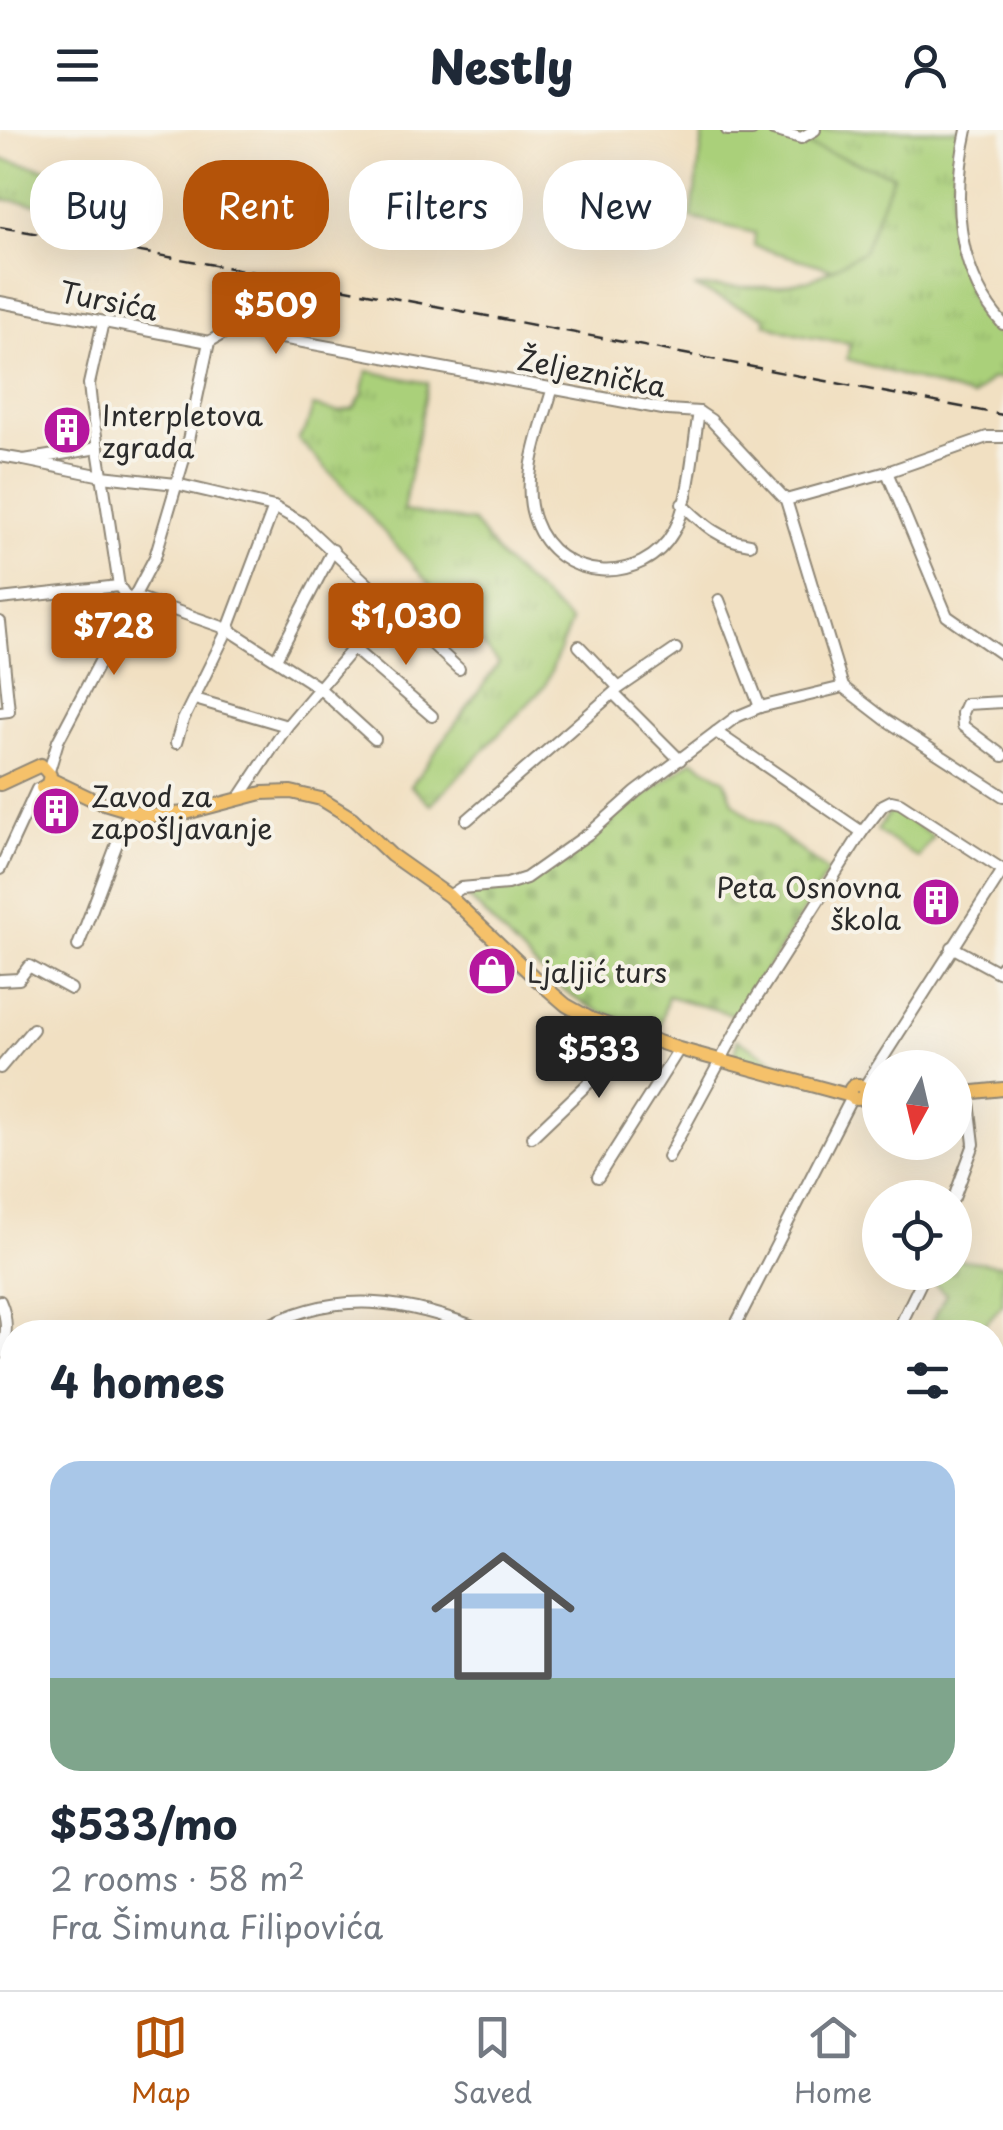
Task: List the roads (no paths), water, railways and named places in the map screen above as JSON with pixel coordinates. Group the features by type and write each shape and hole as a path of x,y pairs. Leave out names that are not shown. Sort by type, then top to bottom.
{"main road":[{"path":"0,785 39,778 129,812 166,816 240,797 290,792 337,806 391,854 449,896 566,1005 590,1019 679,1048 831,1088 859,1091"},
{"path":"972,1092 1003,1089"}],"street":[{"path":"727,130 752,130"},
{"path":"773,130 801,138 815,130"},
{"path":"967,130 958,188 959,222 970,268 993,314 1003,324"},
{"name":"Tursića","path":"0,302 208,342"},
{"path":"103,322 89,384 118,586 133,600 228,629 318,687 374,739"},
{"name":"Željeznička","path":"208,342 228,330 238,330 668,410 699,412 786,500"},
{"path":"0,870 39,778 155,557 208,342"},
{"path":"554,387 534,452 530,497 535,521 551,548 574,564 595,571 636,566 658,552 674,530 699,412"},
{"path":"1003,438 988,437 886,472 786,500 842,687 1003,796"},
{"path":"24,460 98,448"},
{"path":"0,456 102,476 176,484 274,507 301,522 333,550 459,670"},
{"path":"886,472 947,616 1003,655"},
{"path":"682,504 724,539 750,544"},
{"path":"176,743 228,629 274,507"},
{"path":"276,659 333,550"},
{"path":"0,599 118,586"},
{"path":"719,600 760,707"},
{"path":"240,797 287,726 389,606"},
{"path":"0,622 4,712"},
{"path":"578,646 680,760"},
{"path":"467,820 617,691 676,649"},
{"path":"354,650 432,716"},
{"path":"449,896 461,888 507,884 526,878 736,717 760,707 842,687"},
{"path":"195,699 287,726"},
{"path":"1003,702 966,704 962,720 968,731 1003,756"},
{"path":"716,732 862,832"},
{"path":"668,1157 721,1059 862,832 888,801 900,803 1003,870 859,1091 742,1320"},
{"path":"78,946 129,812"},
{"path":"952,947 998,972 1003,966"},
{"path":"0,980 19,979 28,966 71,989"},
{"path":"0,1068 33,1029"},
{"path":"532,1137 595,1078 621,1031"},
{"path":"598,1176 679,1048"},
{"path":"903,1320 917,1290"},
{"path":"278,1320 350,1301 401,1305 450,1320"}],"railway":[{"path":"0,227 310,282 1003,415"}],"place":[{"name":"Interpletova zgrada","path":"67,430"},
{"name":"Zavod za zapošljavanje","path":"56,811"},
{"name":"Peta Osnovna škola","path":"936,902"},
{"name":"Ljaljić turs","path":"492,971"}]}
